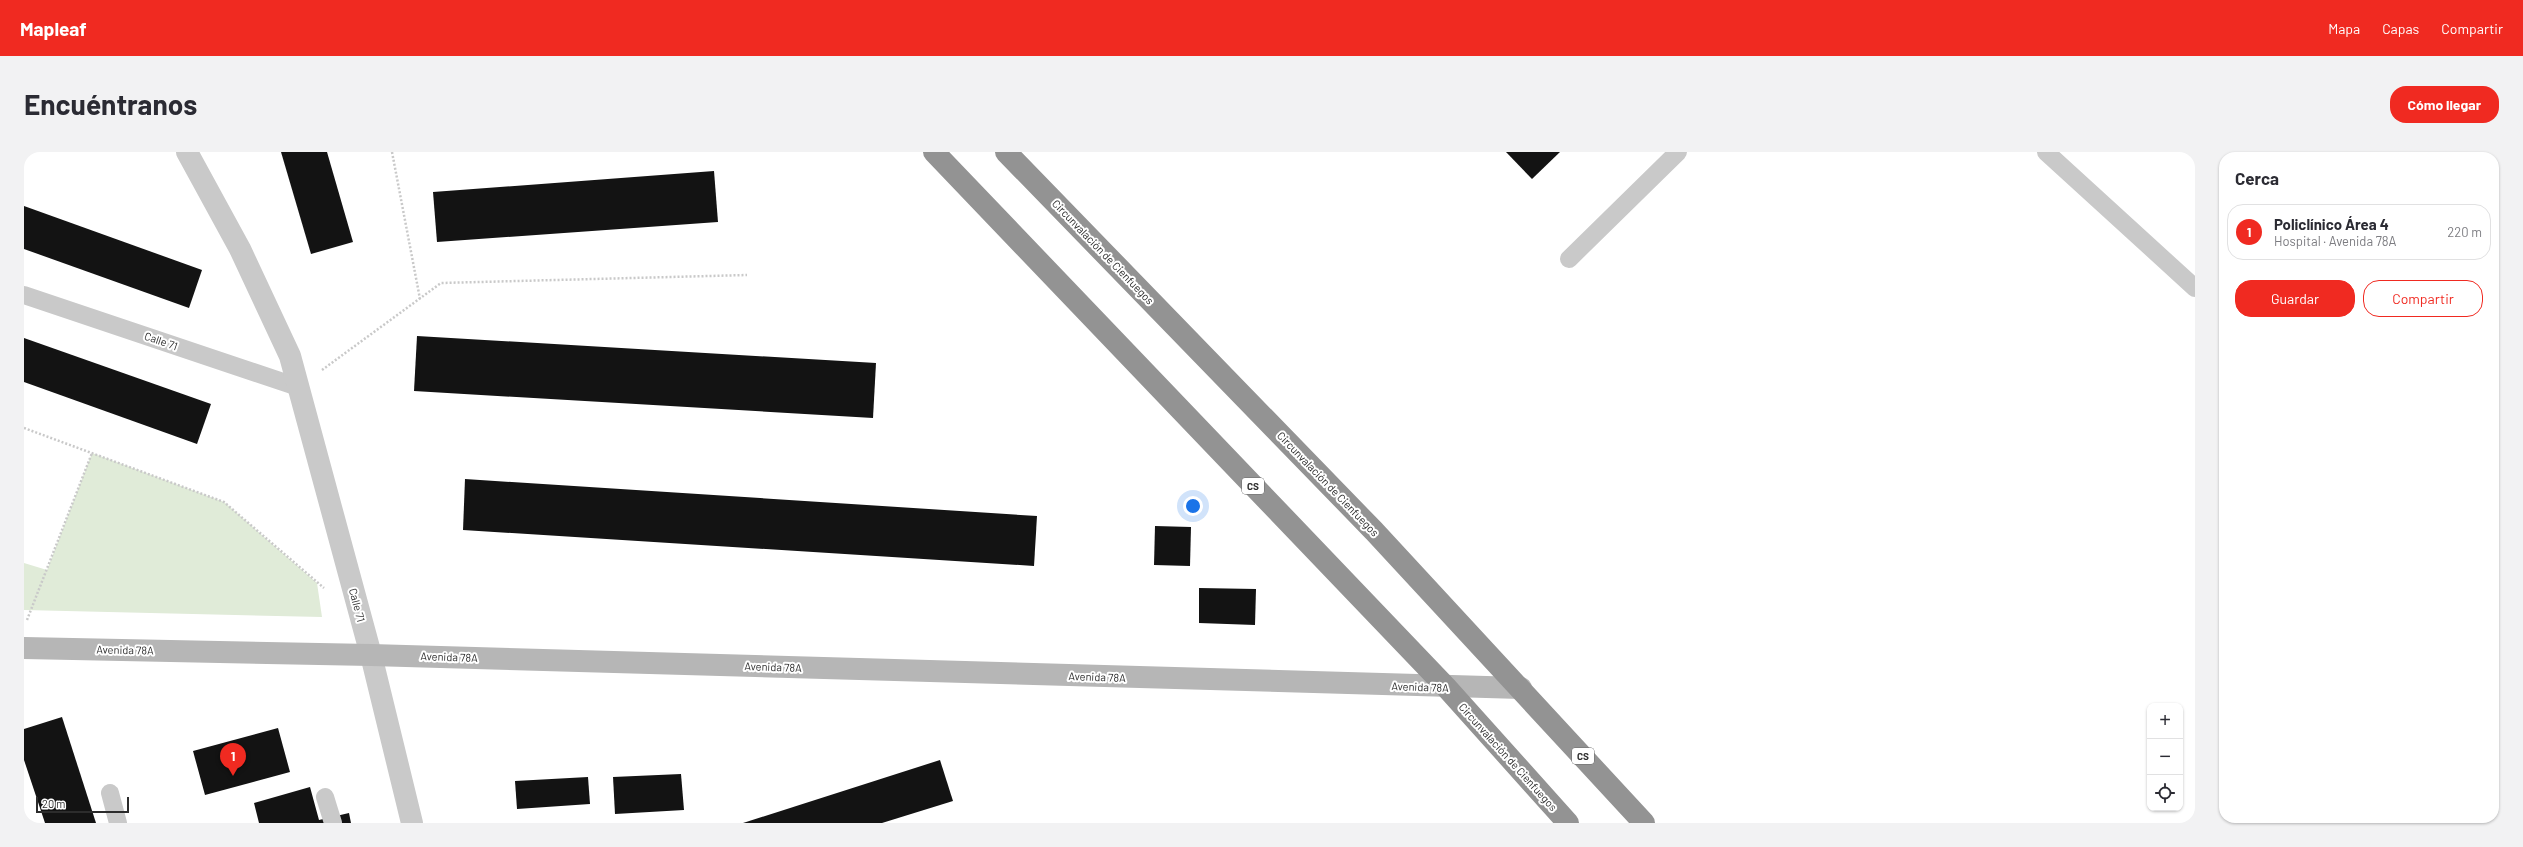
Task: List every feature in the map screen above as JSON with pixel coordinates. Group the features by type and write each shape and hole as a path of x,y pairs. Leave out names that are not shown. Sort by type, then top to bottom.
{"highway":[{"name":"Circunvalación de Cienfuegos","path":"934,152 1446,688 1568,823"},
{"name":"Circunvalación de Cienfuegos","path":"1006,152 1374,531 1522,688 1644,823"}],"street":[{"name":"Calle 71","path":"188,152 240,248 290,356 371,655 412,823"},
{"name":"Avenida 78A","path":"24,648 371,655 1446,688 1522,688"}],"lane":[{"path":"2046,152 2195,288"},
{"path":"1569,259 1675,153"},
{"name":"Calle 71","path":"24,295 298,387"},
{"path":"110,793 118,823"},
{"path":"325,797 333,823"}],"path":[{"path":"392,152 420,299"},
{"path":"298,387 441,283 747,275"},
{"path":"24,428 224,502 328,592"},
{"path":"27,622 92,453"}],"green space":[{"path":"92,453 224,502 317,583 322,617 24,610 24,563 47,570"}],"building":[{"path":"281,152 327,152 353,242 311,254"},
{"path":"1506,152 1560,152 1532,179"},
{"path":"714,171 718,222 437,242 433,192"},
{"path":"24,206 202,270 189,308 24,249"},
{"path":"417,336 876,363 873,418 414,391"},
{"path":"24,338 211,404 197,444 24,382"},
{"path":"465,479 1037,516 1034,566 463,530"},
{"path":"1155,526 1191,527 1190,566 1154,565"},
{"path":"1199,588 1256,589 1255,625 1199,623"},
{"path":"62,717 96,823 45,823 24,760 24,729"},
{"path":"278,728 290,772 205,795 193,751"},
{"path":"940,760 953,801 882,823 743,823"},
{"path":"681,774 684,810 615,814 613,777"},
{"path":"588,777 590,804 517,809 515,781"},
{"path":"310,787 319,820 349,813 351,823 259,823 254,803"}],"place":[{"name":"Policlínico Área 4","path":"233,776"}]}
